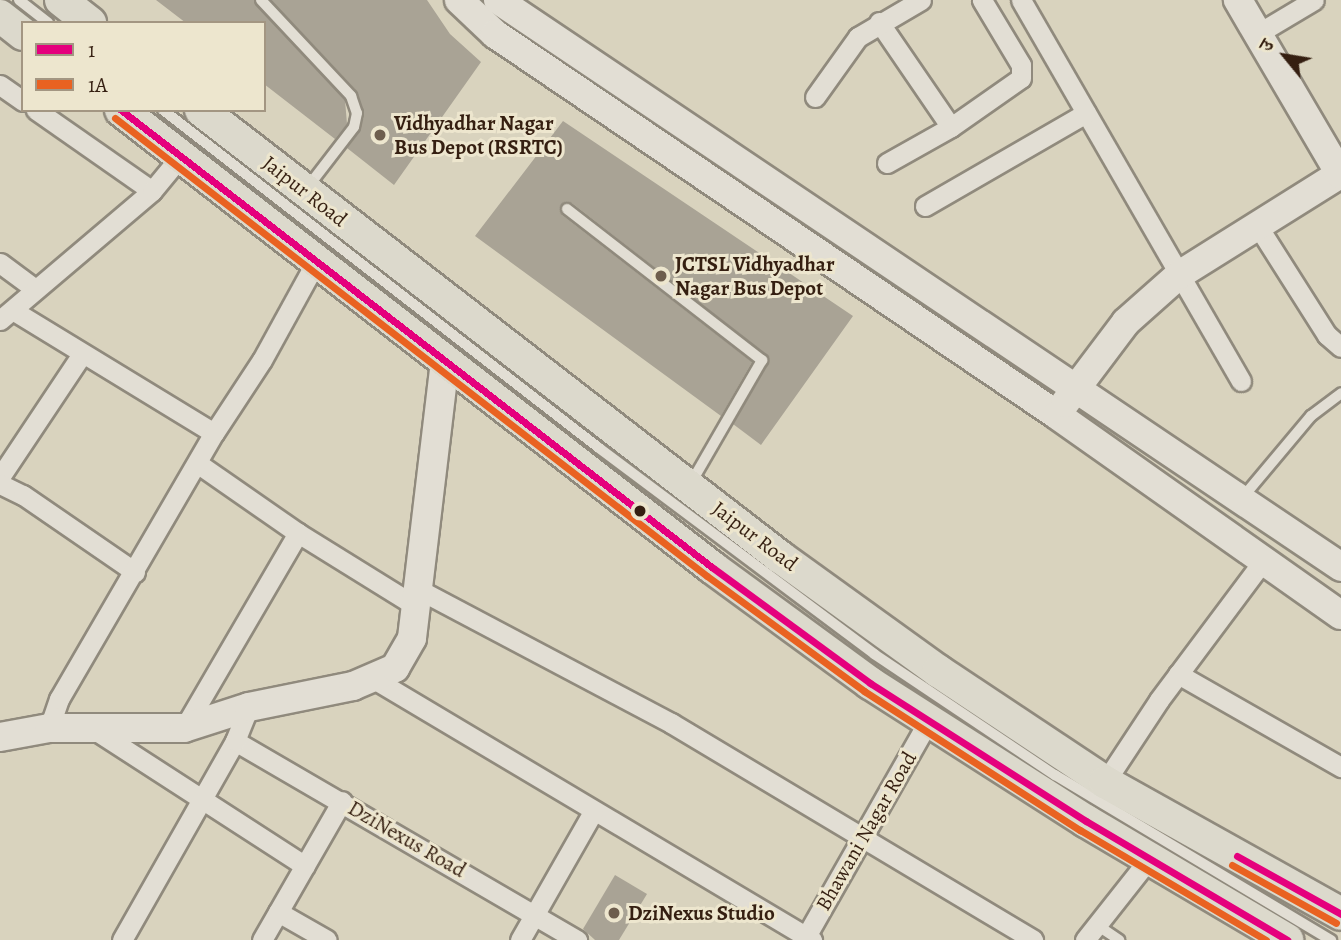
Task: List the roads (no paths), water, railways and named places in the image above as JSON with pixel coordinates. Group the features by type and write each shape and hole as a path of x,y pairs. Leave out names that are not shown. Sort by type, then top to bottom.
{"main road":[{"path":"61,0 87,21"},
{"path":"0,16 21,32"},
{"path":"124,112 713,568 928,722 1149,859 1287,940"},
{"name":"Jaipur Road","path":"204,112 689,486 938,671 1105,782 1341,914"}],"street":[{"path":"459,0 495,34 1057,415 1341,615"},
{"path":"498,0 1341,567"},
{"path":"815,97 858,37 879,22 921,0"},
{"path":"887,163 951,127 1021,78 1021,65 982,0"},
{"path":"1021,0 1241,381"},
{"path":"1057,415 1074,388 1126,322 1180,275 1259,228 1340,174 1238,0"},
{"path":"1257,34 1314,0"},
{"path":"879,22 951,127"},
{"path":"0,85 21,100"},
{"path":"39,112 152,191"},
{"path":"925,206 1087,113"},
{"path":"180,157 152,191 35,289 7,316 82,354 214,433"},
{"path":"1259,228 1327,335 1341,347"},
{"path":"49,728 59,699 200,465 214,433 262,360 317,260"},
{"path":"0,263 35,289"},
{"path":"0,477 82,354"},
{"path":"0,737 49,728 184,728 249,707 386,675 404,657 412,638 445,360"},
{"path":"200,465 298,533 415,596 671,723 1033,940"},
{"path":"0,484 23,495 135,572"},
{"path":"184,728 298,533"},
{"path":"1105,782 1178,674 1263,561"},
{"path":"1178,674 1341,767"},
{"path":"374,679 807,939"},
{"path":"122,940 235,741 249,707"},
{"name":"Bhawani Nagar Road","path":"807,939 928,722"},
{"path":"96,730 201,802 305,866"},
{"name":"DziNexus Road","path":"235,741 577,940"},
{"path":"262,940 342,801"},
{"path":"520,940 593,812"},
{"path":"1091,933 1149,859"},
{"path":"278,912 327,940"}],"lane":[{"path":"19,0 45,21"},
{"path":"261,0 351,96 357,113 354,127 305,191"},
{"path":"166,112 599,448 874,654 1055,775 1331,940"},
{"path":"567,209 762,360 689,486"},
{"path":"1241,500 1311,416 1341,393"},
{"path":"1091,933 1119,940"}],"place":[{"name":"Vidhyadhar Nagar Bus Depot (RSRTC)","path":"380,135"},
{"name":"JCTSL Vidhyadhar Nagar Bus Depot","path":"661,276"},
{"name":"DziNexus Studio","path":"614,913"}]}
